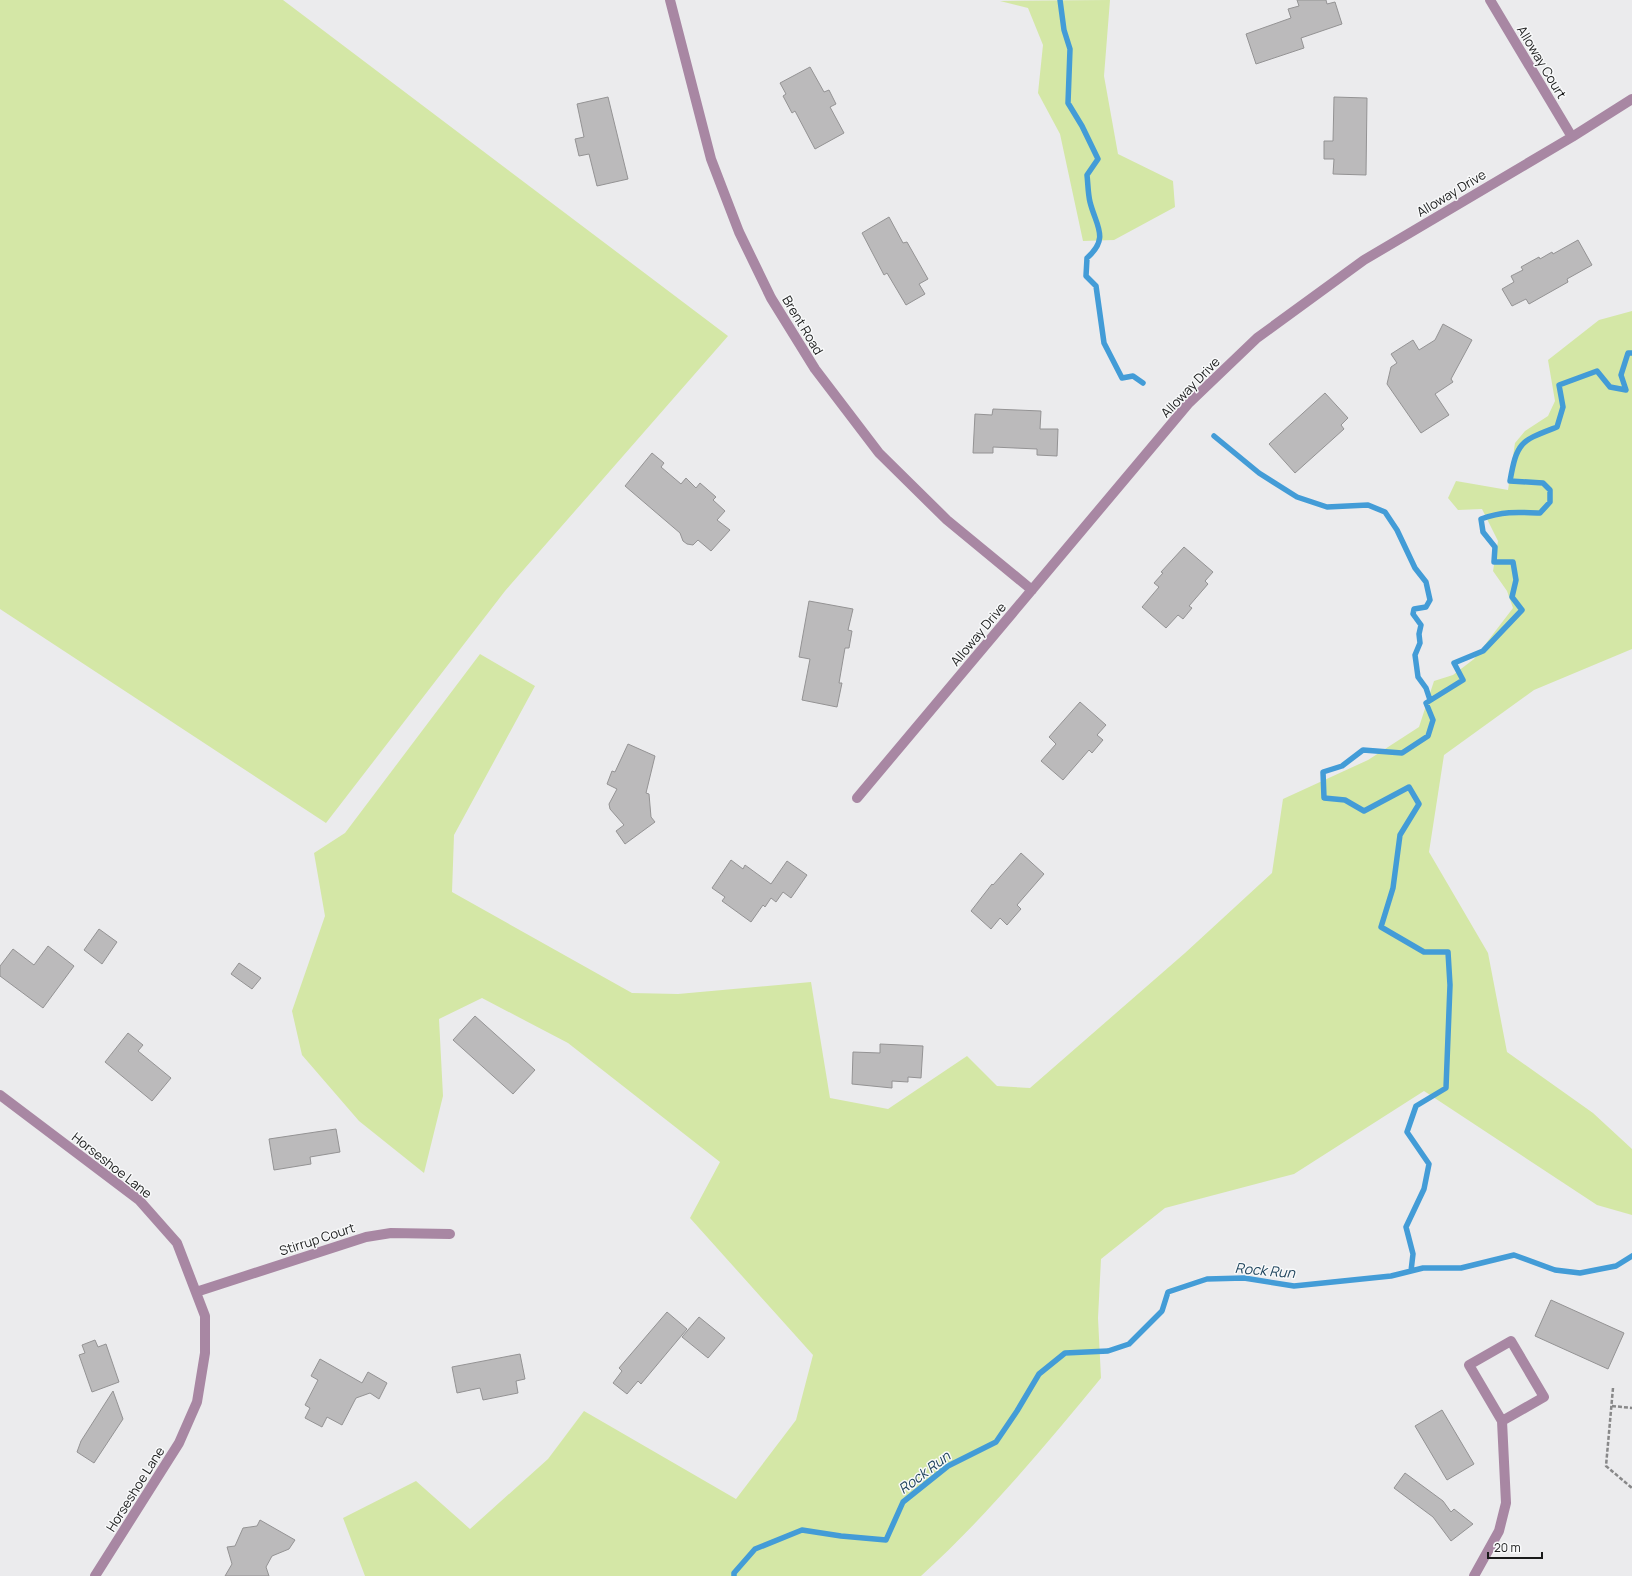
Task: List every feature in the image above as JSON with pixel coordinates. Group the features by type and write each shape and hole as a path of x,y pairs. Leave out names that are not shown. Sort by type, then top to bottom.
{"street":[{"name":"Brent Road","path":"670,0 711,159 732,214 771,298 811,362 879,453 947,520 1032,590"},
{"name":"Alloway Court","path":"1490,0 1572,137"},
{"name":"Alloway Drive","path":"857,798 1188,404 1257,338 1364,260 1572,137 1632,99"},
{"name":"Horseshoe Lane","path":"0,1095 139,1200 177,1243 204,1316 205,1353 197,1402 179,1443 95,1576"},
{"name":"Stirrup Court","path":"196,1292 366,1237 392,1233 450,1234"},
{"path":"1474,1576 1499,1531 1506,1503 1502,1421 1469,1365 1511,1341 1544,1397 1502,1421"}],"path":[{"path":"1613,1388 1606,1466 1632,1488"},
{"path":"1612,1406 1632,1408"}],"green space":[{"path":"0,0 283,0 728,336 505,591 326,823 0,609"},
{"path":"1110,0 1104,76 1118,154 1173,181 1175,207 1114,240 1083,241 1060,134 1038,93 1043,45 1028,8 1000,1"},
{"path":"1632,311 1632,649 1534,690 1444,755 1429,852 1488,953 1507,1052 1593,1113 1632,1149 1632,1215 1597,1205 1424,1091 1294,1174 1165,1208 1101,1259 1098,1318 1101,1378 992,1505 921,1576 365,1576 343,1518 416,1481 470,1529 548,1459 584,1411 736,1499 796,1420 813,1355 690,1218 720,1162 568,1043 482,998 439,1019 443,1096 424,1173 359,1121 302,1055 292,1011 325,916 314,853 345,833 480,654 535,686 454,835 452,892 632,993 678,994 811,982 830,1098 888,1109 967,1056 997,1086 1030,1088 1185,953 1272,873 1283,799 1368,760 1419,727 1434,681 1453,675 1474,659 1513,608 1507,591 1493,571 1498,541 1482,509 1458,510 1448,498 1456,481 1508,490 1515,443 1525,431 1548,416 1555,401 1548,360 1599,320"}],"building":[{"path":"1297,0 1326,0 1327,4 1335,2 1342,24 1301,38 1304,48 1256,64 1246,34 1291,18 1288,9 1299,6"},
{"path":"810,67 824,92 829,90 836,104 830,107 844,133 815,149 795,111 792,113 783,96 786,94 780,83"},
{"path":"608,97 628,179 597,186 589,154 579,156 575,139 584,137 577,104"},
{"path":"1334,97 1367,98 1366,175 1333,174 1334,159 1324,159 1324,141 1333,141"},
{"path":"889,217 903,243 907,242 928,279 919,284 925,294 906,305 887,273 884,275 862,233"},
{"path":"1578,240 1592,265 1567,279 1568,282 1529,304 1526,299 1512,306 1502,289 1514,282 1511,276 1523,270 1521,267 1539,257 1540,259 1552,252 1553,254"},
{"path":"1443,324 1472,340 1451,379 1453,382 1435,394 1449,415 1421,433 1387,384 1391,367 1397,363 1391,354 1413,340 1419,350 1435,340"},
{"path":"1325,393 1348,418 1341,425 1344,429 1295,473 1269,444"},
{"path":"993,409 1041,411 1040,429 1058,429 1057,456 1037,455 1037,449 993,447 993,453 973,453 975,414 992,415"},
{"path":"652,453 664,463 661,467 681,484 686,478 696,488 700,483 716,497 713,500 725,511 717,520 730,530 711,551 698,540 693,545 687,544 683,541 680,533 625,486"},
{"path":"1184,547 1213,572 1205,581 1208,584 1189,606 1192,608 1183,619 1178,615 1166,628 1142,607 1159,587 1154,583 1163,573 1161,572"},
{"path":"809,601 853,609 848,630 852,631 849,648 845,648 839,683 842,683 837,707 802,700 810,659 799,657"},
{"path":"1080,702 1106,725 1097,735 1103,740 1092,753 1089,750 1063,780 1041,761 1056,744 1049,737"},
{"path":"628,744 655,756 646,793 649,794 651,817 655,822 625,844 616,831 624,825 610,809 609,804 617,789 607,784 612,771 615,772"},
{"path":"1021,853 1044,874 1017,905 1021,909 1007,925 1000,918 991,929 971,911 992,884 993,885"},
{"path":"731,860 743,869 745,865 771,884 787,861 807,875 791,898 783,892 776,902 771,898 765,907 763,905 751,922 722,901 725,897 712,888"},
{"path":"99,929 117,942 102,964 84,950"},
{"path":"48,946 74,966 43,1008 0,976 0,966 13,949 34,965"},
{"path":"239,963 261,978 252,989 231,974"},
{"path":"475,1016 535,1070 513,1094 453,1040"},
{"path":"128,1033 143,1045 138,1051 171,1078 152,1101 105,1062"},
{"path":"880,1044 923,1046 921,1078 908,1077 908,1082 892,1081 892,1088 852,1084 853,1052 880,1053"},
{"path":"336,1129 340,1152 310,1157 311,1164 274,1170 269,1139"},
{"path":"1551,1300 1624,1333 1608,1369 1535,1336"},
{"path":"667,1312 687,1329 641,1384 638,1381 627,1394 613,1383 622,1371 619,1368"},
{"path":"699,1317 725,1338 708,1358 682,1337"},
{"path":"95,1340 98,1347 106,1344 119,1382 92,1392 79,1355 85,1353 82,1345"},
{"path":"520,1354 525,1379 516,1381 518,1393 483,1400 480,1388 457,1393 452,1367"},
{"path":"320,1359 362,1383 368,1372 387,1383 379,1399 370,1393 356,1398 342,1425 327,1417 322,1427 305,1418 310,1408 305,1405 318,1380 311,1376"},
{"path":"113,1391 123,1419 94,1463 77,1452 81,1441"},
{"path":"1442,1410 1474,1464 1447,1480 1415,1426"},
{"path":"1405,1473 1443,1501 1451,1512 1454,1509 1473,1524 1451,1541 1433,1517 1394,1488"},
{"path":"260,1520 295,1540 289,1549 272,1556 266,1567 269,1576 225,1576 232,1564 227,1547 235,1546 243,1528 257,1526"}],"waterway":[{"path":"1060,0 1064,30 1070,49 1068,103 1082,126 1098,159 1087,175 1089,199 1098,225 1100,238 1094,251 1087,258 1086,276 1096,286 1104,343 1122,378 1133,376 1143,383"},
{"path":"1411,1271 1413,1254 1406,1227 1424,1189 1429,1164 1407,1132 1416,1106 1446,1088 1450,985 1448,952 1424,952 1381,927 1393,888 1400,835 1419,804 1409,787 1364,811 1345,800 1324,798 1323,772 1342,766 1363,750 1402,753 1428,736 1433,720 1426,703 1463,680 1454,663 1483,651 1522,610 1512,597 1516,580 1513,562 1494,562 1495,547 1483,532 1481,519 1510,513 1540,513 1550,502 1550,490 1543,483 1510,481 1518,450 1528,440 1557,427 1563,407 1559,385 1597,371 1610,387 1626,390 1621,375 1628,353 1632,353"},
{"path":"1214,436 1259,473 1297,497 1327,507 1368,505 1385,512 1397,530 1415,568 1426,582 1430,600 1426,607 1414,609 1413,614 1421,625 1419,634 1420,643 1415,655 1418,677 1426,688 1430,700"},
{"name":"Rock Run","path":"734,1576 734,1573 755,1549 802,1530 841,1536 886,1540 903,1502 948,1466 996,1442 1039,1374 1065,1353 1108,1351 1129,1344 1162,1311 1168,1292 1207,1279 1244,1278 1294,1286 1391,1276 1423,1268 1461,1268 1514,1255 1555,1270 1580,1273 1616,1266 1632,1256"}]}
